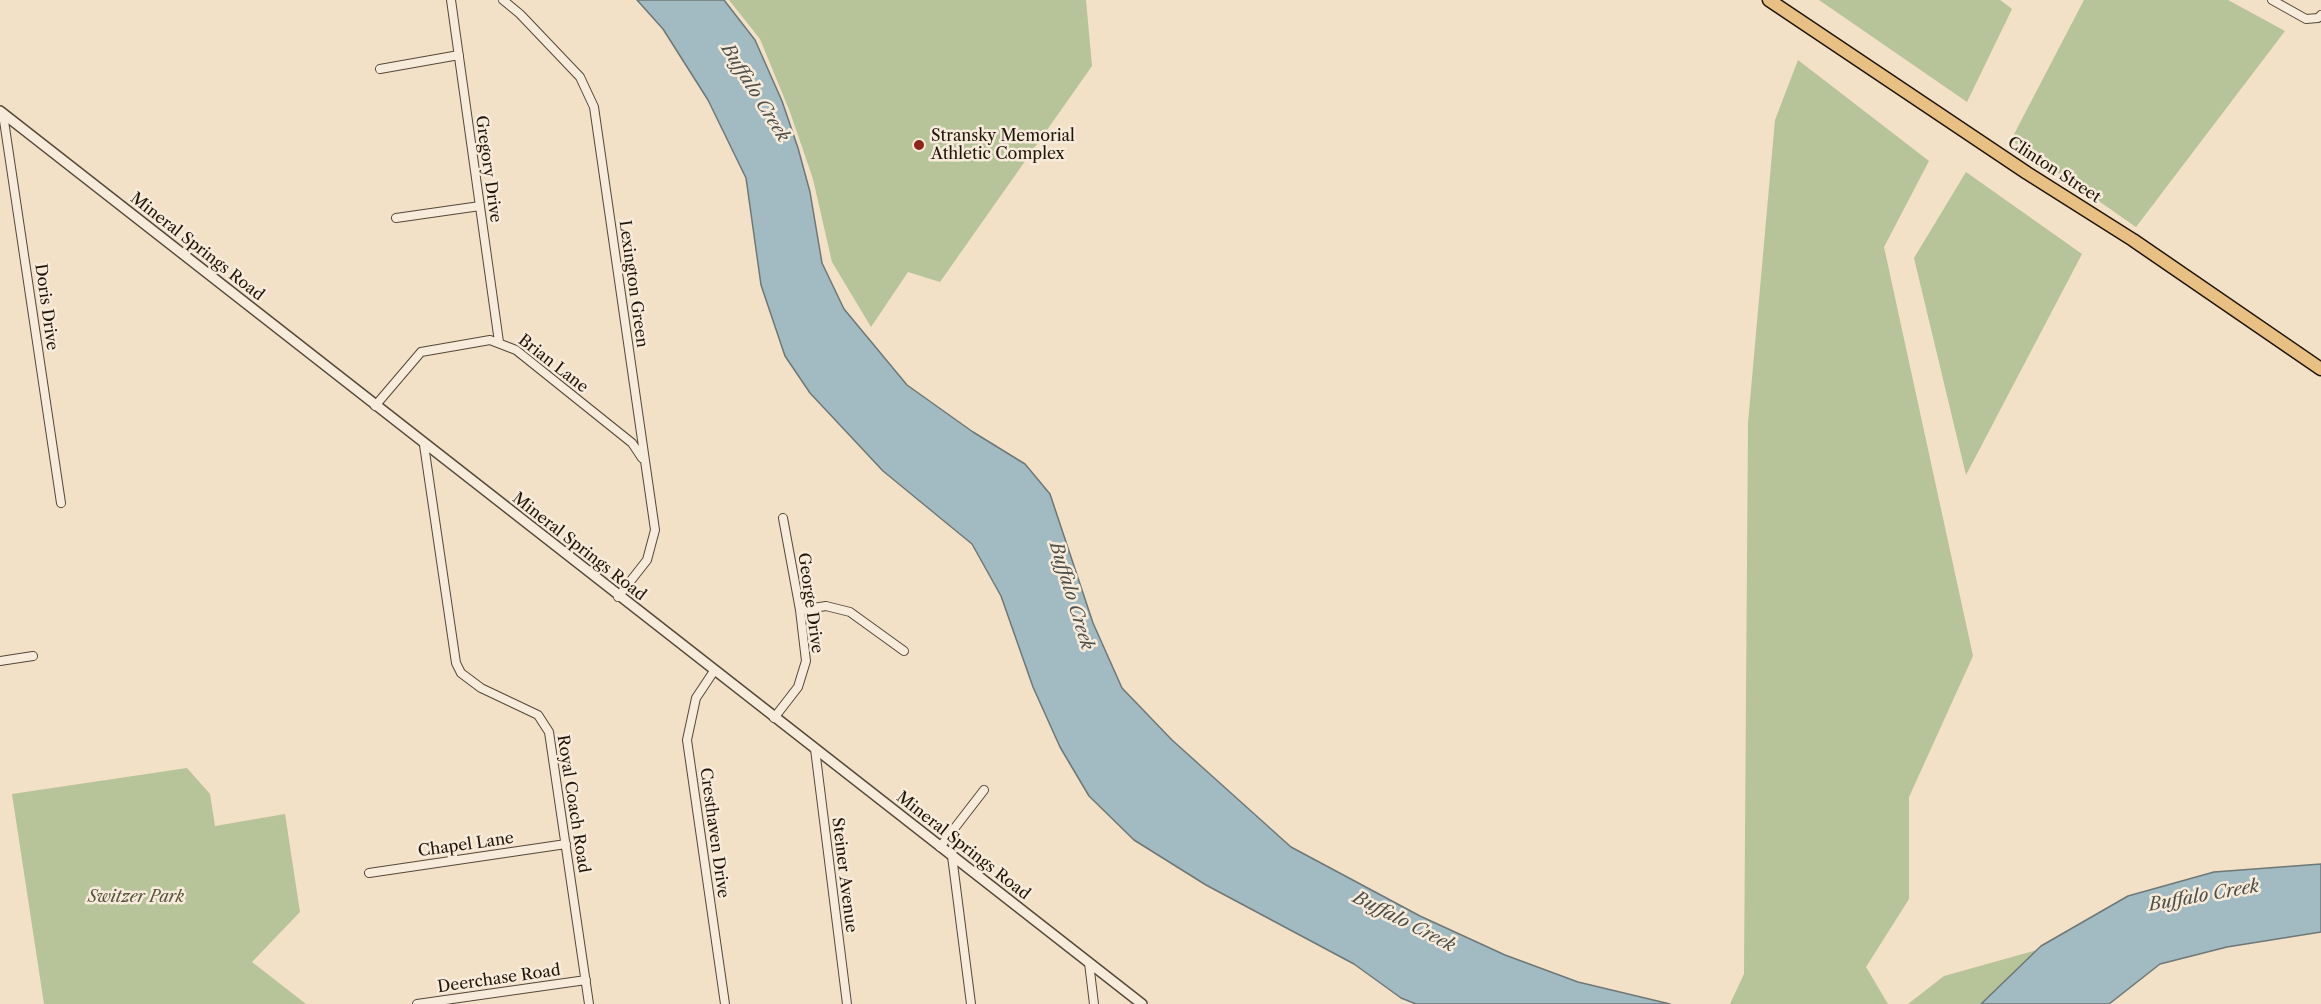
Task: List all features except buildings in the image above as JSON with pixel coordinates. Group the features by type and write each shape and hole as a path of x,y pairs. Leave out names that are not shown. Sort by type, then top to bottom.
{"main road":[{"name":"Clinton Street","path":"1769,0 2027,173 2133,240 2321,369"}],"street":[{"name":"Gregory Drive","path":"451,0 499,342"},
{"name":"Lexington Green","path":"503,0 580,77 593,101 654,541 647,560 618,597"},
{"path":"2272,0 2306,19 2318,18 2321,15"},
{"path":"380,69 459,55"},
{"name":"Mineral Springs Road","path":"2,113 618,597 1142,1004"},
{"name":"Doris Drive","path":"2,113 61,503"},
{"path":"396,218 480,206"},
{"name":"Brian Lane","path":"375,406 421,352 479,339 499,342 516,350 632,443 645,465"},
{"name":"Royal Coach Road","path":"424,445 456,663 470,681 529,710 545,723 549,732 590,1004"},
{"name":"George Drive","path":"774,718 790,701 803,674 806,648 783,519"},
{"path":"800,610 826,606 850,612 904,651"},
{"path":"0,661 33,656"},
{"name":"Cresthaven Drive","path":"714,671 696,698 687,740 725,1004"},
{"name":"Steiner Avenue","path":"815,749 848,1004"},
{"path":"940,847 984,790"},
{"name":"Chapel Lane","path":"369,873 566,844"},
{"path":"952,856 971,1004"},
{"path":"1089,963 1094,1004"},
{"name":"Deerchase Road","path":"417,1004 586,980"}],"green space":[{"name":"Stransky Memorial Athletic Complex","path":"729,0 1086,0 1092,66 940,282 908,272 871,327 832,262 813,179 790,112 760,39"},
{"path":"1819,0 2000,0 2012,9 1967,102"},
{"path":"2084,0 2228,0 2285,31 2136,227 2011,140"},
{"path":"1798,60 1929,161 1884,247 1973,656 1909,797 1909,899 1866,967 1888,1004 1730,1004 1744,974 1748,423 1775,120"},
{"path":"1966,172 2082,254 1966,475 1914,258"},
{"name":"Switzer Park","path":"187,768 210,794 215,826 285,814 300,912 252,962 306,1004 44,1004 12,794"},
{"path":"2037,950 1981,1004 1908,1004 1944,976"}],"water":[{"name":"Buffalo Creek","path":"637,0 724,0 755,40 782,101 798,148 810,192 822,263 844,309 907,385 973,432 1025,464 1050,494 1093,623 1122,688 1172,740 1291,847 1420,916 1505,955 1578,982 1670,1004 1416,1004 1401,998 1354,964 1206,885 1134,840 1089,796 1060,747 1033,687 1001,596 972,544 883,471 810,393 785,356 761,285 746,178 708,100 663,29"},
{"name":"Buffalo Creek","path":"2321,864 2321,932 2227,947 2160,964 2109,1004 1981,1004 2041,946 2128,896 2214,872"}],"place":[{"name":"Stransky Memorial Athletic Complex","path":"919,145"}]}
